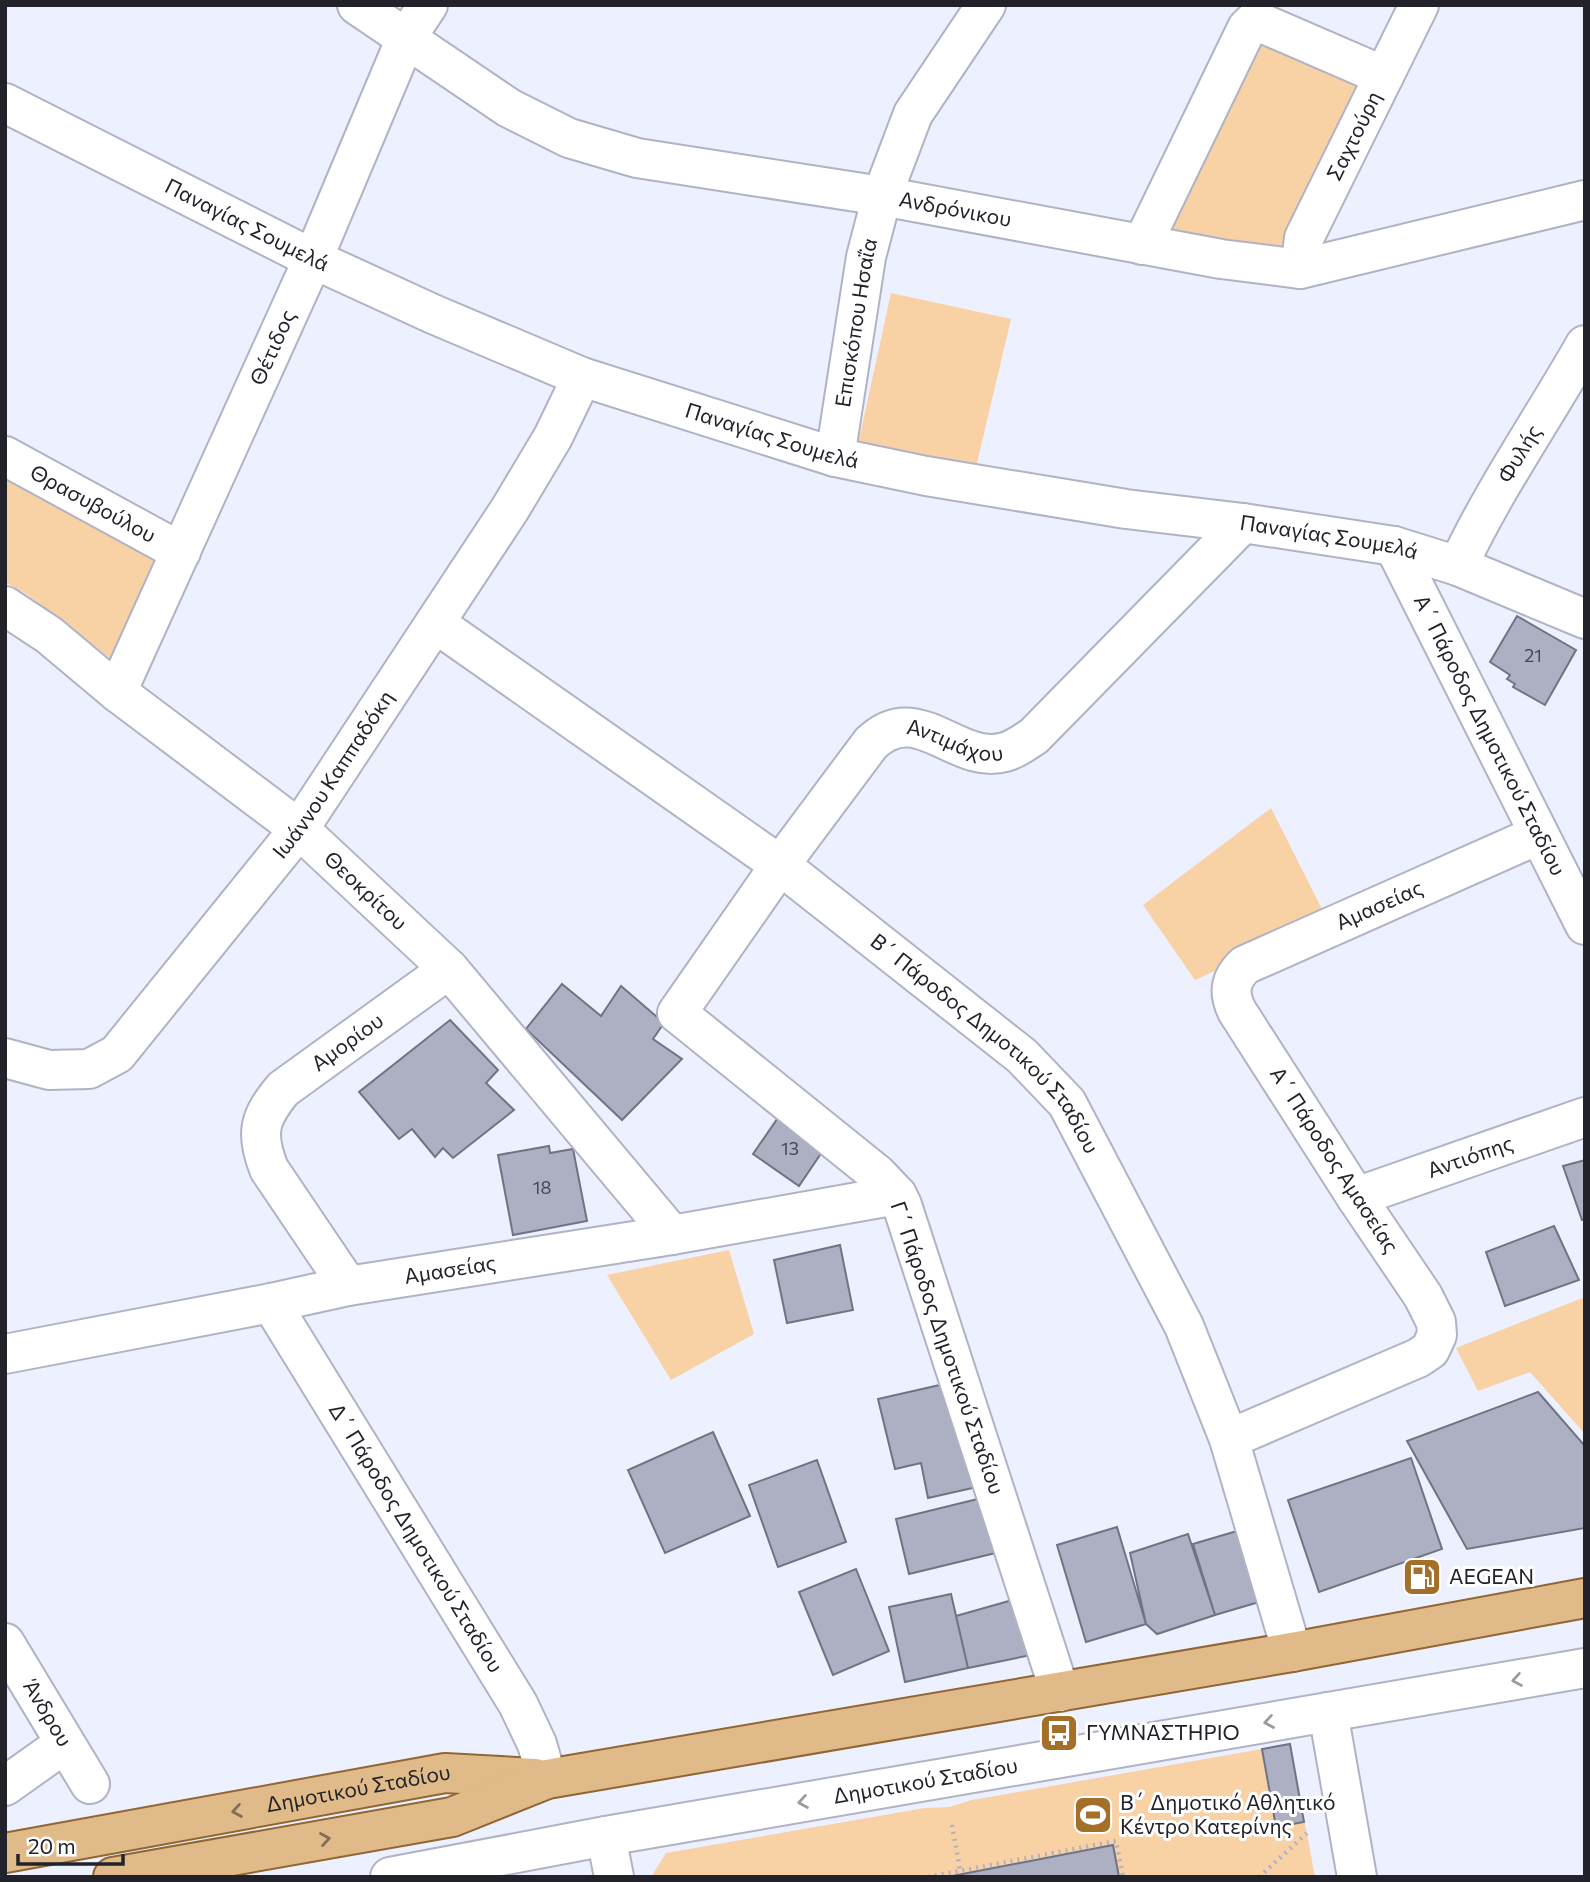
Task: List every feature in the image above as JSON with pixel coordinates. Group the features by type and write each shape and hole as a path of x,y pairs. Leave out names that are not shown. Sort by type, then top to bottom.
{"main road":[{"name":"Δημοτικού Σταδίου","path":"113,1877 452,1817 547,1779 1292,1652 1585,1598"},
{"name":"Δημοτικού Σταδίου","path":"5,1853 445,1773 547,1779"}],"street":[{"name":"Ανδρόνικου","path":"358,5 509,108 569,138 637,158 882,197 1221,259 1300,269 1585,200"},
{"name":"Θέτιδος","path":"117,692 313,259 406,38 428,5"},
{"name":"Επισκόπου Ησαΐα","path":"835,457 866,257 882,197 913,114 986,5"},
{"name":"Σαχτούρη","path":"1300,269 1304,238 1419,5"},
{"path":"1142,244 1247,28 1252,23 1257,22 1384,76"},
{"name":"Παναγίας Σουμελά","path":"5,103 313,259 582,377 835,457 926,476 1112,507 1243,523 1394,547 1458,566 1585,619"},
{"name":"Φυλής","path":"1458,566 1478,524 1585,345"},
{"name":"Ιωάννου Καππαδόκη","path":"5,1058 49,1070 89,1069 117,1054 299,829 510,509 554,437 582,377"},
{"name":"Θρασυβούλου","path":"5,456 181,552"},
{"name":"Αντιμάχου","path":"677,1013 780,864 881,733 894,728 922,729 972,751 988,753 1004,753 1034,736 1243,523"},
{"name":"Α΄ Πάροδος Δημοτικού Σταδίου","path":"1394,547 1585,925"},
{"name":"Θεοκρίτου","path":"5,606 49,635 117,692 299,829 449,970 671,1235"},
{"name":"Β΄ Πάροδος Δημοτικού Σταδίου","path":"435,623 780,864 1022,1056 1068,1103 1184,1326 1229,1439 1292,1652"},
{"name":"Αμασείας","path":"1231,986 1244,965 1538,835"},
{"name":"Αμορίου","path":"348,1286 268,1169 262,1151 261,1126 266,1109 283,1089 449,970"},
{"name":"Α΄ Πάροδος Αμασείας","path":"1229,1439 1418,1358 1430,1350 1437,1335 1436,1322 1423,1296 1237,1011 1232,1000 1231,986"},
{"name":"Γ΄ Πάροδος Δημοτικού Σταδίου","path":"677,1013 877,1174 897,1195 1060,1692"},
{"name":"Αντιόπης","path":"1356,1197 1585,1117"},
{"name":"Αμασείας","path":"5,1354 348,1286 671,1235 897,1195"},
{"name":"Δ΄ Πάροδος Δημοτικού Σταδίου","path":"271,1303 518,1704 537,1744 547,1779"},
{"name":"Άνδρου","path":"5,1643 90,1784"},
{"name":"Δημοτικού Σταδίου","path":"390,1877 606,1836 1585,1668"},
{"path":"1328,1712 1357,1877"},
{"path":"5,1786 64,1744"},
{"path":"606,1836 614,1877"}],"path":[{"path":"953,1825 960,1871"},
{"path":"1259,1877 1307,1833"},
{"path":"928,1877 1116,1841 1123,1877"}],"shaded area":[{"path":"1263,43 1370,86 1288,260 1163,238"},
{"path":"891,293 1011,319 976,467 857,449"},
{"path":"5,470 159,555 115,662 28,595 5,582"},
{"path":"1271,808 1327,919 1195,980 1143,905"},
{"path":"729,1250 754,1334 671,1380 607,1275"},
{"path":"1585,1297 1585,1434 1530,1372 1478,1391 1456,1348"},
{"name":"Β΄ Δημοτικό Αθλητικό Κέντρο Κατερίνης","path":"1290,1744 1315,1877 651,1877 666,1853 925,1808 949,1807 972,1800"}],"building":[{"path":"1517,616 1576,650 1545,705 1513,687 1515,684 1507,679 1510,675 1490,662"},
{"path":"562,984 601,1016 621,986 664,1023 653,1039 682,1059 622,1120 526,1029"},
{"path":"450,1020 498,1070 486,1083 514,1110 453,1158 443,1148 435,1157 412,1129 399,1139 359,1092"},
{"path":"782,1112 828,1143 799,1186 753,1154"},
{"path":"549,1146 550,1153 573,1149 587,1221 513,1235 498,1155"},
{"path":"1585,1160 1585,1219 1582,1220 1563,1166"},
{"path":"1554,1226 1579,1280 1505,1306 1486,1252"},
{"path":"840,1245 853,1310 787,1323 774,1260"},
{"path":"953,1382 977,1487 928,1498 921,1463 895,1469 878,1399"},
{"path":"1538,1392 1585,1446 1585,1528 1467,1549 1407,1441"},
{"path":"713,1432 750,1516 665,1553 628,1470"},
{"path":"1411,1458 1442,1549 1319,1592 1288,1500"},
{"path":"817,1460 846,1542 778,1567 749,1485"},
{"path":"990,1496 1004,1551 909,1574 896,1519"},
{"path":"1117,1527 1146,1624 1086,1642 1057,1545"},
{"path":"1237,1531 1259,1602 1215,1615 1193,1544"},
{"path":"1188,1534 1215,1615 1157,1634 1146,1624 1130,1553"},
{"path":"856,1569 889,1651 833,1675 799,1592"},
{"path":"951,1594 968,1668 905,1682 889,1607"},
{"path":"1016,1599 1031,1655 968,1668 956,1616"},
{"path":"1290,1744 1304,1822 1276,1827 1262,1749"},
{"path":"1113,1845 1119,1877 947,1877"}],"place":[{"name":"AEGEAN","path":"1422,1577"},
{"name":"ΓΥΜΝΑΣΤΗΡΙΟ","path":"1059,1733"},
{"name":"Β΄ Δημοτικό Αθλητικό Κέντρο Κατερίνης","path":"1093,1815"}]}
